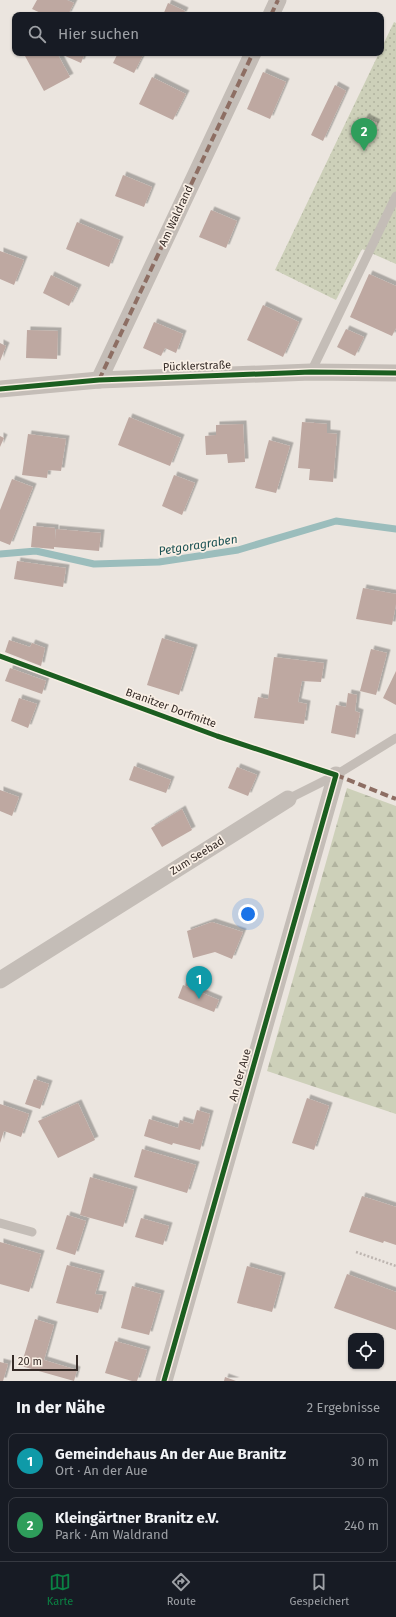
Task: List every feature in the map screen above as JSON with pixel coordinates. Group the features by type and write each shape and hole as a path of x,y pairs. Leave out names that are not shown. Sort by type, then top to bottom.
{"street":[{"path":"272,12 278,0"},
{"name":"Am Waldrand","path":"99,380 252,56"},
{"name":"Pücklerstraße","path":"0,390 99,380 311,372 396,373"},
{"name":"An der Aue","path":"164,1381 336,775"},
{"name":"Zum Seebad","path":"0,980 288,799"}],"lane":[{"path":"311,372 396,196"},
{"name":"Zum Seebad","path":"288,799 336,775 396,738"},
{"path":"0,1223 32,1232"}],"path":[{"path":"356,1252 396,1266"}],"green space":[{"path":"394,22 396,23 396,264 362,249 336,300 275,270 378,56 384,56 384,43"},
{"path":"347,788 396,806 396,1114 267,1071"}],"building":[{"path":"37,0 67,0 74,3 70,12 38,12 32,9"},
{"path":"168,3 185,11 184,12 164,12"},
{"path":"25,56 59,56 70,77 44,91"},
{"path":"65,56 84,56 81,63"},
{"path":"116,56 142,56 134,73 113,63"},
{"path":"263,72 286,82 270,119 247,109"},
{"path":"152,77 186,94 173,120 139,104"},
{"path":"335,85 346,91 323,141 311,135"},
{"path":"365,117 377,123 369,138 357,132"},
{"path":"123,175 152,187 144,207 115,196"},
{"path":"211,210 237,221 226,248 199,237"},
{"path":"77,222 120,240 109,267 66,249"},
{"path":"0,251 24,260 14,285 0,279"},
{"path":"369,274 396,286 396,328 392,336 350,317"},
{"path":"51,275 78,288 69,306 43,293"},
{"path":"263,305 299,322 283,357 247,340"},
{"path":"154,322 183,334 176,353 165,348 161,356 143,348"},
{"path":"346,329 364,337 355,356 337,347"},
{"path":"27,330 58,331 57,359 26,358"},
{"path":"0,343 6,346 0,361"},
{"path":"129,417 181,438 170,466 118,445"},
{"path":"302,422 327,424 327,433 337,434 333,482 309,480 310,469 298,468"},
{"path":"243,424 245,462 228,463 227,454 206,455 205,436 216,435 216,425"},
{"path":"28,434 66,439 61,471 48,470 47,478 22,475"},
{"path":"0,436 4,438 0,447"},
{"path":"269,440 290,446 276,493 255,488"},
{"path":"174,475 195,483 182,515 162,506"},
{"path":"12,479 33,487 10,545 0,541 0,510"},
{"path":"33,526 55,528 55,540 56,529 101,533 99,551 54,547 54,549 31,547"},
{"path":"17,561 66,568 63,587 14,579"},
{"path":"363,588 396,594 396,604 392,625 356,619"},
{"path":"162,638 194,648 179,695 147,685"},
{"path":"9,640 30,647 32,643 45,648 41,666 5,652"},
{"path":"371,649 387,653 376,695 360,691"},
{"path":"274,657 324,663 321,682 302,681 298,702 307,704 304,724 254,718 258,697 268,699"},
{"path":"10,668 46,681 42,694 5,681"},
{"path":"396,671 396,705 383,698"},
{"path":"348,693 357,695 355,711 360,713 355,738 331,733 336,705 346,707"},
{"path":"19,698 37,704 28,728 11,721"},
{"path":"134,766 171,780 166,793 129,780"},
{"path":"237,767 257,775 248,796 228,788"},
{"path":"0,790 19,797 12,816 0,811"},
{"path":"182,809 192,830 162,847 151,828"},
{"path":"212,922 243,932 232,959 215,952 193,958 187,931"},
{"path":"183,985 219,1000 214,1012 178,998"},
{"path":"34,1079 49,1084 40,1109 25,1104"},
{"path":"307,1098 329,1106 314,1150 292,1143"},
{"path":"78,1103 95,1140 58,1158 38,1121"},
{"path":"0,1104 29,1114 21,1137 4,1131 0,1143"},
{"path":"197,1110 210,1114 200,1150 173,1143 172,1145 144,1136 149,1119 178,1128 180,1120 193,1124"},
{"path":"142,1149 196,1165 187,1193 134,1177"},
{"path":"90,1177 134,1190 123,1227 80,1215"},
{"path":"362,1196 396,1207 396,1245 384,1241 383,1243 349,1232"},
{"path":"67,1215 86,1221 75,1255 56,1249"},
{"path":"141,1218 169,1226 163,1245 135,1237"},
{"path":"0,1242 41,1254 29,1292 0,1284"},
{"path":"67,1265 101,1274 95,1294 103,1295 98,1313 56,1303"},
{"path":"247,1266 282,1276 272,1312 237,1303"},
{"path":"347,1274 396,1292 396,1330 334,1308"},
{"path":"132,1286 161,1294 149,1335 121,1328"},
{"path":"35,1319 54,1325 44,1360 77,1370 74,1381 21,1366"},
{"path":"115,1341 147,1350 137,1381 132,1381 105,1373"},
{"path":"0,1362 8,1364 3,1381 0,1381"},
{"path":"225,1377 236,1381 224,1381"}],"waterway":[{"name":"Petgoragraben","path":"0,554 36,551 94,564 159,562 238,550 336,521 396,529"}],"marked path":[{"path":"272,12 278,0"},
{"path":"99,380 252,56"},
{"path":"336,775 396,799"}],"cycle path":[{"path":"0,389 99,380 311,372 396,373"},
{"name":"Branitzer Dorfmitte","path":"0,656 217,736 336,775 164,1381"}],"place":[{"name":"Kleingärtner Branitz e.V.","path":"364,151"},
{"name":"Gemeindehaus An der Aue Branitz","path":"199,999"}]}
